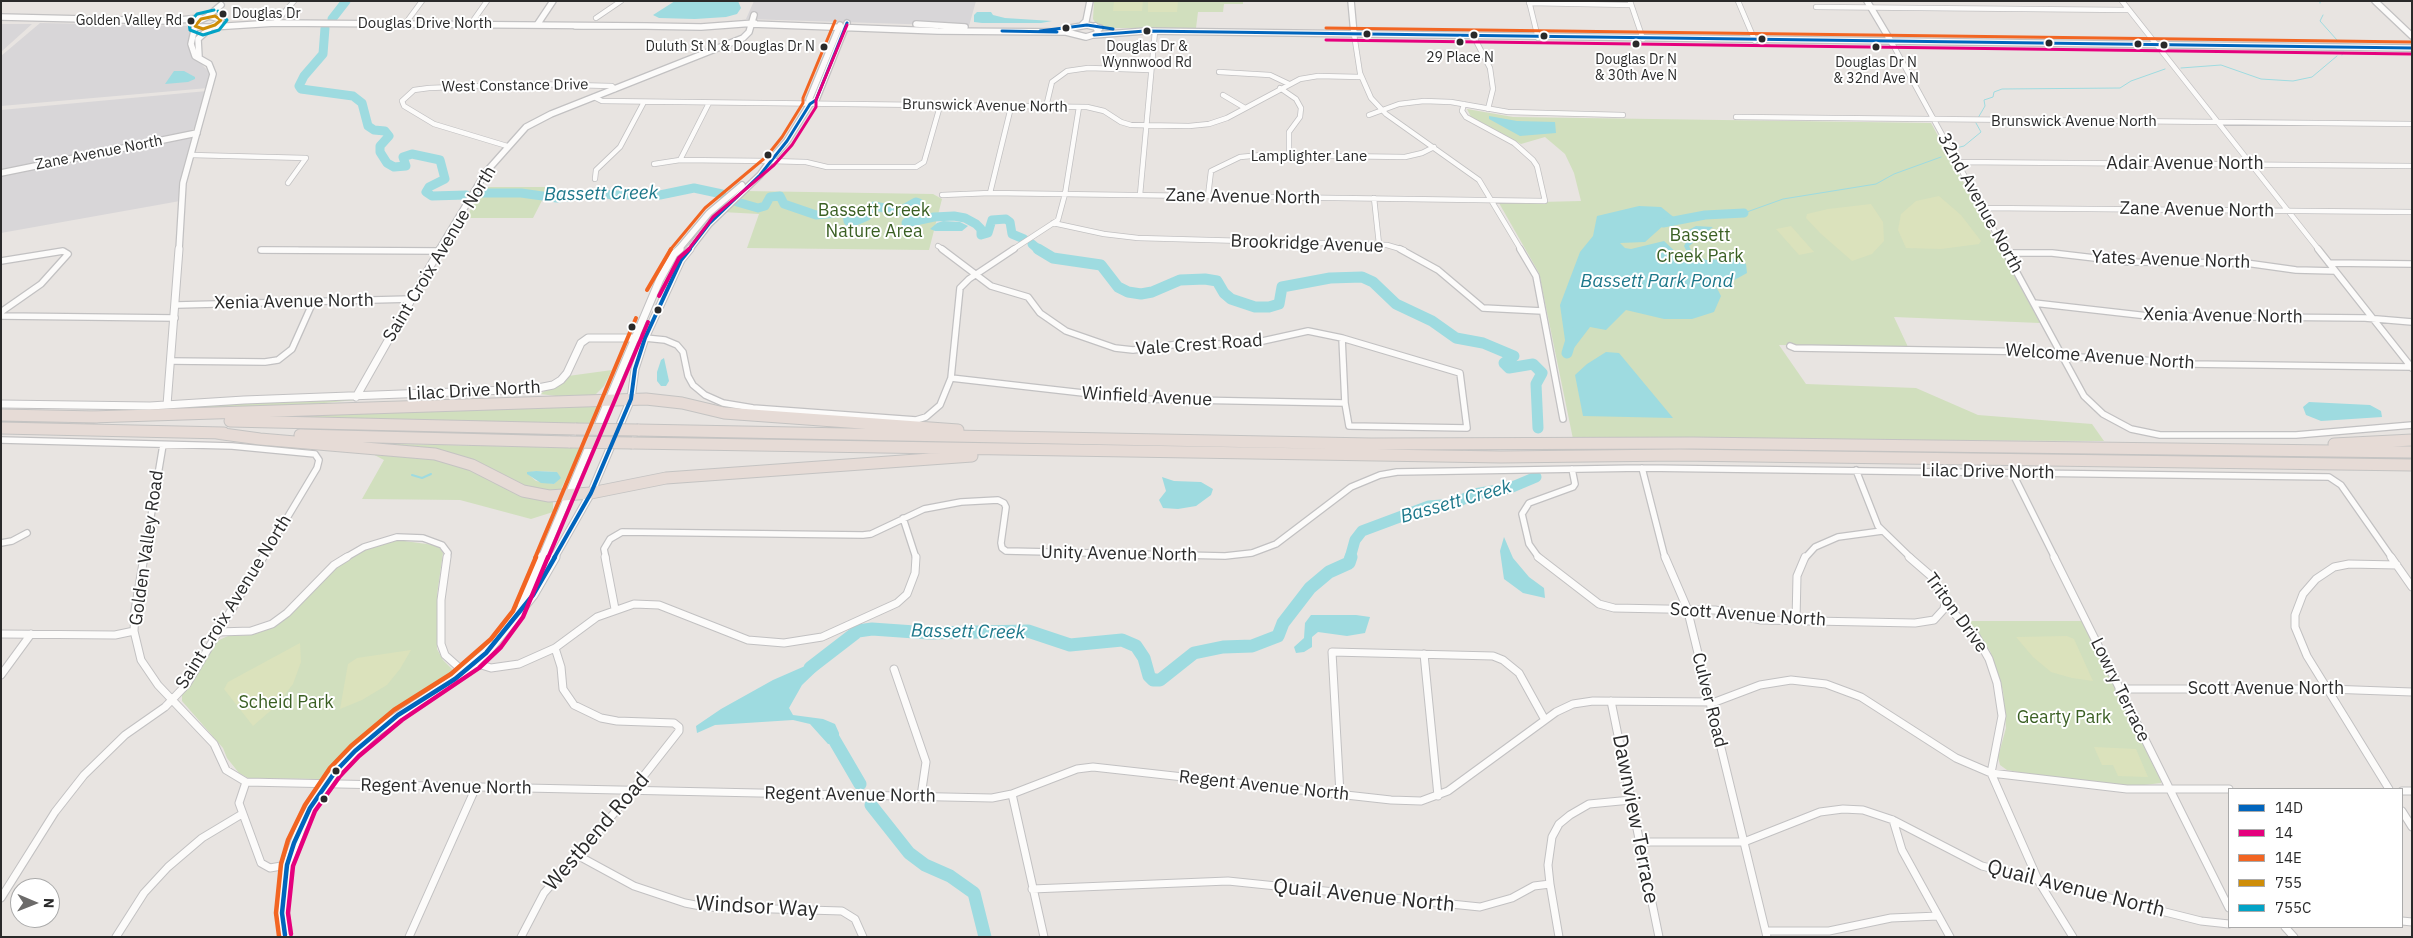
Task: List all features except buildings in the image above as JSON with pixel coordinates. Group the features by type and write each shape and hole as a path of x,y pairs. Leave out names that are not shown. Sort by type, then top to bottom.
{"highway":[{"path":"90,417 263,413 631,399 670,401 724,413 992,432 1019,438"},
{"path":"1,415 576,429 1444,445 1693,443 2412,452"},
{"path":"1,428 570,442 1043,450 1501,457 1679,455 1867,457 2412,465"},
{"path":"216,433 260,440 435,454 472,465 523,491 549,496 591,493 666,478 1043,450"},
{"path":"2217,449 2264,445 2412,440"},
{"path":"2348,464 2412,469"}],"street":[{"path":"276,23 294,1"},
{"path":"405,24 422,1"},
{"path":"470,25 487,1"},
{"path":"537,25 552,1"},
{"path":"596,18 621,1"},
{"path":"1351,1 1361,77 1371,98 1382,110 1476,176 1493,200 1536,276 1563,419"},
{"path":"1738,1 1755,41"},
{"name":"32nd Avenue North","path":"1867,1 1983,208 2084,396 2091,404 2115,422 2146,433 2160,435 2296,435 2412,425"},
{"path":"2122,1 2411,368"},
{"path":"2375,1 2412,36"},
{"path":"1538,38 1529,2 1630,3 1643,39"},
{"path":"167,405 176,305 183,182 213,74 209,64 195,56 191,48 196,22 214,12 220,3 223,5 220,22 211,27 198,39 196,44 199,57"},
{"path":"1078,35 1076,31 1086,20 1089,3"},
{"path":"1089,3 1094,26 1098,31 1094,35"},
{"path":"1816,7 2129,10"},
{"path":"733,25 754,15 752,24"},
{"path":"1,17 168,21 206,17"},
{"name":"Douglas Drive North","path":"206,17 220,17 233,21 276,23 576,26 843,25 1040,31 1086,36 1145,31"},
{"path":"1,22 182,24 196,27"},
{"name":"Douglas Drive North","path":"196,27 276,23"},
{"name":"Saint Croix Avenue North","path":"356,397 476,187 507,146 526,127 594,97 741,39 748,34 752,24"},
{"path":"285,937 282,913 287,865 301,827 326,784 348,758 375,732 475,663 496,643 533,595 591,493 631,399 635,369 645,338 681,260 705,228 760,175 787,141 810,104 816,100 843,25"},
{"name":"Douglas Drive North","path":"1040,31 1094,26 1105,29 1155,32 1538,38 1892,43 2412,46"},
{"path":"1140,195 1155,32"},
{"path":"1474,37 1490,68 1493,89 1488,109"},
{"path":"1046,107 1052,82 1067,71 1088,68 1151,70"},
{"path":"1219,72 1266,74 1289,84"},
{"name":"Brunswick Avenue North","path":"594,97 602,101 644,102 1099,108 1121,122 1146,126 1209,124 1245,108 1280,88 1313,76 1361,77"},
{"name":"West Constance Drive","path":"507,146 434,124 404,106 402,104 404,98 414,90 429,88 531,84 612,86 615,89"},
{"path":"1280,88 1296,99 1301,108 1300,117 1289,132 1289,156"},
{"path":"1224,95 1245,108"},
{"path":"1370,115 1399,104 1424,101 1464,104 1522,113 1623,115"},
{"path":"595,179 596,170 620,147 644,102"},
{"path":"680,160 709,103"},
{"name":"Zane Avenue North","path":"942,195 950,193 990,193 1545,201 1537,166 1533,160 1521,148 1466,117 1462,111 1464,104"},
{"path":"654,164 680,160 806,162 827,166 919,166 924,162 940,106"},
{"path":"990,193 1012,107"},
{"path":"951,378 959,293 964,284 1058,220 1079,107"},
{"name":"Brunswick Avenue North","path":"1736,117 2412,124"},
{"name":"Zane Avenue North","path":"1,173 197,133"},
{"name":"Lamplighter Lane","path":"1208,196 1209,174 1222,164 1246,156 1405,157 1422,153 1434,147"},
{"path":"191,155 306,158 288,183"},
{"path":"518,614 660,279 674,254 709,213 770,161"},
{"name":"Adair Avenue North","path":"1957,162 2412,166"},
{"path":"1374,198 1379,244"},
{"name":"Zane Avenue North","path":"1983,208 2412,212"},
{"name":"Brookridge Avenue","path":"1053,223 1104,234 1138,238 1379,244 1404,250 1425,262 1446,276 1484,308 1542,311"},
{"name":"Vale Crest Road","path":"938,246 975,275 1000,290 1028,298 1040,313 1066,331 1115,348 1133,350 1179,344 1249,344 1308,331 1342,338 1460,373 1467,428 1349,426 1345,403"},
{"path":"262,250 439,251"},
{"path":"1,261 57,252 67,252 68,254 41,284 1,312"},
{"name":"Yates Avenue North","path":"2007,253 2052,254 2129,262 2252,263 2296,270 2335,271"},
{"path":"2330,263 2412,264"},
{"name":"Xenia Avenue North","path":"176,305 411,299"},
{"path":"170,361 265,362 278,360 292,349 313,302"},
{"name":"Xenia Avenue North","path":"2034,303 2148,316 2412,322"},
{"path":"1,316 175,318"},
{"name":"Lilac Drive North","path":"1,404 167,405 545,387 564,376 581,344 588,338 602,336 665,340 677,345 683,352 688,376 693,385 705,395 723,403 752,408 916,420 926,417 940,405 951,378"},
{"path":"1342,338 1345,403"},
{"name":"Welcome Avenue North","path":"1790,346 1795,348 2061,354 2068,357 2120,358 2188,364 2411,368"},
{"name":"Winfield Avenue","path":"951,378 1136,399 1345,403"},
{"path":"1,440 163,444"},
{"name":"Saint Croix Avenue North","path":"1,898 55,812 84,774 125,735 172,700 187,684 317,468 319,460 317,456 311,453 299,451 163,444"},
{"name":"Golden Valley Road","path":"163,444 135,610 134,630 141,660 148,674 214,744 226,770 246,782"},
{"name":"Lilac Drive North","path":"1642,468 2325,477 2334,479 2396,565"},
{"name":"Unity Avenue North","path":"615,608 604,549 615,535 629,531 863,535 871,534 924,510 953,503 998,500 1004,503 1006,507 1000,543 1006,551 1240,555 1252,553 1276,544 1351,487 1380,475 1397,472 1642,468"},
{"name":"Culver Road","path":"1642,468 1665,560 1688,610 1767,934"},
{"name":"Scott Avenue North","path":"1572,469 1575,484 1573,487 1529,503 1522,514 1522,521 1529,544 1539,559 1599,604 1614,608 1715,610 1761,620 1925,622 1940,615 1946,601"},
{"name":"Triton Drive","path":"1856,470 1878,526 1938,584 1946,601 1984,648 1998,684 2002,716 1991,772"},
{"name":"Lowry Terrace","path":"2012,472 2228,906"},
{"path":"475,663 491,668 519,664 554,648 597,617 615,608 634,604 659,605 748,640 784,643 803,641 840,630 897,603 907,594 915,573 916,556 903,518"},
{"path":"1796,621 1797,576 1806,556 1815,547 1838,537 1882,531"},
{"path":"1,543 12,541 27,533"},
{"path":"218,632 251,631 272,624 287,612 334,565 364,547 390,538 423,538 442,544 448,553 441,600 441,644 445,656 464,672"},
{"path":"2388,788 2299,641 2295,627 2298,604 2316,579 2334,567 2349,564 2396,565 2412,587"},
{"path":"1,634 115,635 134,630"},
{"path":"1,675 31,634"},
{"name":"Westbend Road","path":"522,937 544,893 633,790 679,731 679,727 674,723 617,721 601,718 574,705 563,689 561,667 554,648"},
{"path":"1340,794 1332,652 1482,655 1503,660 1519,673 1546,720"},
{"path":"1424,654 1438,796"},
{"path":"894,669 926,762 921,796"},
{"name":"Regent Avenue North","path":"246,782 992,798 1012,794 1077,769 1093,767 1406,802 1438,796 1448,791 1546,720 1573,704 1611,701 1710,702 1775,681 1791,680 1826,684 1867,700 1956,758 1991,772 2107,788 2228,789"},
{"name":"Scott Avenue North","path":"2119,689 2328,689 2412,692"},
{"name":"Dawnview Terrace","path":"1611,701 1659,937"},
{"path":"1991,772 2039,882 2052,906 2073,937"},
{"path":"246,782 239,798 242,814 261,863 270,868 287,865"},
{"path":"409,937 476,787"},
{"path":"1012,794 1044,937"},
{"path":"1559,937 1550,884 1549,849 1552,837 1564,819 1589,804 1610,800 1631,800"},
{"name":"Quail Avenue North","path":"1640,842 1744,842 1806,815 1831,809 1863,810 1893,820 1973,862 2039,882 2120,899 2201,921 2228,924"},
{"path":"2403,812 2412,827"},
{"path":"116,937 144,894 168,867 202,838 242,814"},
{"path":"1893,820 1902,850 1950,937"},
{"name":"Windsor Way","path":"576,855 634,886 685,903 728,908 835,911 849,914 855,918 863,937"},
{"name":"Quail Avenue North","path":"1032,889 1194,881 1228,882 1480,907 1512,898 1534,886 1550,884"},
{"path":"1767,934 1829,931 1883,919 1938,916"}],"shaded area":[{"path":"754,1 976,1 969,26 746,19"},
{"path":"40,23 187,26 193,30 189,45 190,52 208,71 210,77 208,88 1,106 1,56"},
{"path":"1,24 32,24 1,52"},
{"path":"207,91 196,127 189,132 1,170 1,110"},
{"path":"190,137 192,140 183,170 180,201 1,233 1,174"}],"green space":[{"path":"1094,1 1243,1 1243,4 1224,4 1223,12 1198,12 1196,28 1108,28 1096,24 1093,19"},
{"path":"1114,1 1143,1 1142,11 1113,11"},
{"path":"1148,1 1178,1 1177,12 1148,12"},
{"name":"Bassett Creek Park","path":"1467,109 1513,117 1931,123 2040,323 1894,317 1908,347 1779,345 1806,384 1916,388 1978,415 2092,424 2104,441 1573,439 1539,273 1499,203 1581,201 1574,173 1565,154 1545,137 1521,144 1471,117"},
{"path":"483,187 549,187 533,218 466,218"},
{"name":"Bassett Creek Nature Area","path":"746,191 933,194 942,199 929,250 747,248 759,214 722,212"},
{"path":"1939,196 1961,215 1981,241 1979,244 1941,249 1906,248 1898,230 1901,214 1916,201"},
{"path":"1871,204 1883,222 1884,241 1872,254 1852,261 1806,218 1807,214 1828,209"},
{"path":"1791,226 1814,252 1799,255 1776,229"},
{"path":"612,370 604,386 595,395 564,397 540,394 568,376"},
{"path":"365,399 274,408 145,411 146,408 248,402"},
{"path":"600,403 591,424 266,417 268,415"},
{"path":"353,443 581,448 560,491 537,489 518,484 483,467","holes":["536,471 557,472 558,479 554,484 536,481 527,473"]},
{"path":"369,452 433,456 484,475 517,494 553,501 553,512 531,519 460,500 362,499 384,460"},
{"name":"Scheid Park","path":"397,540 434,545 439,547 443,553 437,595 437,649 443,660 452,669 451,673 444,681 397,709 365,733 320,779 248,778 239,773 227,758 223,748 182,701 182,694 217,641 228,636 251,635 277,624 333,570 359,552"},
{"name":"Gearty Park","path":"1966,621 2082,621 2161,783 2136,786 2098,783 2007,770 2000,765 1998,757 2006,728 2003,691 1990,651"},
{"path":"2067,636 2074,639 2093,681 2051,672 2033,657 2016,637"},
{"path":"300,643 301,662 293,684 276,706 253,726 224,689 228,682"},
{"path":"411,650 400,669 387,685 362,700 340,709 348,664 357,658"},
{"path":"2094,747 2136,749 2148,777 2118,776 2113,765 2102,765"}],"water":[{"path":"675,1 738,1 741,8 737,14 726,17 695,19 659,18 653,15"},
{"path":"977,12 991,12 993,15 1005,18 1052,21 1041,23 974,22 974,15"},
{"path":"174,71 184,71 195,77 195,79 188,82 165,84"},
{"path":"1489,116 1517,121 1555,122 1556,133 1520,136 1489,119"},
{"name":"Bassett Park Pond","path":"1639,206 1661,207 1681,223 1664,225 1645,242 1620,243 1625,248 1631,249 1664,241 1680,256 1689,256 1684,246 1688,239 1685,232 1696,226 1713,227 1689,246 1692,252 1706,260 1736,258 1746,264 1747,273 1729,283 1715,284 1721,296 1714,312 1692,319 1664,319 1626,310 1606,330 1590,327 1574,348 1566,347 1560,305 1580,252 1593,236 1597,216"},
{"path":"943,221 960,222 968,226 962,231 935,231 930,229"},
{"path":"1606,352 1619,353 1673,418 1583,416 1575,375 1587,364"},
{"path":"664,358 669,381 666,386 661,386 657,381 657,372 661,360"},
{"path":"2309,402 2370,405 2381,411 2382,417 2321,421 2306,415 2303,407"},
{"path":"527,472 557,472 561,478 554,484 541,483 527,474"},
{"path":"1162,477 1174,481 1201,482 1213,489 1211,495 1196,506 1178,509 1163,508 1159,500 1166,491"},
{"path":"1504,537 1513,558 1529,577 1544,588 1545,598 1523,593 1504,579 1500,551"},
{"path":"1311,615 1356,615 1370,617 1365,633 1347,636 1318,632 1312,637 1312,647 1304,652 1296,653 1294,647 1304,638 1305,623"},
{"path":"821,659 825,663 802,685 789,708 793,715 823,719 835,724 839,733 839,743 828,744 810,724 793,720 715,725 697,733 696,726 721,709 773,680"}],"waterway":[{"path":"332,19 346,1"},
{"path":"2323,15 2320,21 2337,40"},
{"name":"Bassett Creek","path":"325,28 323,54 304,76 299,86 301,89 353,96 362,103 368,126 374,130 385,131 389,136 380,146 380,152 387,163 394,167 406,166 403,157 412,154 440,160 445,179 429,187 426,192 432,196 466,195"},
{"path":"2181,68 2221,65 2261,79 2293,81 2312,77 2337,56"},
{"path":"1978,118 1985,106 1984,100 1993,97 1994,92 2002,89 2120,88 2131,81 2165,69"},
{"path":"1956,148 1964,146 1981,132 1976,123"},
{"path":"1744,213 1783,199 1876,184 1894,174 1941,157"},
{"name":"Bassett Creek","path":"478,193 521,193 557,198 603,193 611,195 660,195 694,188 722,194"},
{"name":"Bassett Creek","path":"737,202 758,208 765,206 770,197 780,196 784,204 816,215 847,212 848,221 853,222 867,216 874,206 900,211 916,202 919,203 920,209 906,223 934,217 954,216 965,218 976,224 981,229 981,235 988,233 992,220 1006,219 1010,222 1012,234 1024,239"},
{"path":"1663,223 1705,215 1744,213"},
{"name":"Bassett Creek","path":"1032,244 1039,250"},
{"name":"Bassett Creek","path":"1038,249 1053,258 1101,265 1118,287 1128,292 1141,294 1152,292 1180,280 1205,279 1217,281 1224,293 1231,299 1255,307 1269,307 1279,304 1282,287 1330,278 1362,277 1373,282 1396,304 1432,321 1456,338 1483,343 1514,356 1504,363 1509,368 1533,364 1542,373 1536,384 1538,428"},
{"path":"1567,353 1573,333"},
{"path":"412,475 422,478 431,474"},
{"name":"Bassett Creek","path":"1350,558 1355,540 1362,531 1429,506 1453,504 1474,494 1510,488 1536,477"},
{"name":"Bassett Creek","path":"810,668 858,631 872,629 929,633 1028,631 1070,645 1122,640 1136,646 1144,658 1149,676 1153,680 1160,680 1194,653 1223,647 1252,646 1278,636 1283,623 1310,588 1329,572 1349,563 1351,557"},
{"name":"Bassett Creek","path":"828,733 832,736 860,784"},
{"name":"Bassett Creek","path":"871,805 909,853 925,865 950,876 974,893 985,937"}],"transit line":[{"name":"755C","path":"214,10 197,14 189,23 190,30 203,35 219,30 227,20 218,11"},
{"name":"755","path":"215,16 221,20 215,25 203,29 195,26 201,19 215,16"},
{"name":"14E","path":"647,290 669,251 688,227 705,208 766,157 782,137 803,103 803,98 835,21"},
{"name":"14D","path":"285,935 282,913 287,865 294,843 310,808 335,772 355,751 398,715 455,679 486,653 533,595 591,493 631,399 635,369 645,338 681,260 709,224 760,175 787,141 810,104 816,100 847,23"},
{"name":"14","path":"659,296 679,258 688,250 713,217 774,165 792,145 816,107 816,100 847,25"},
{"name":"14D","path":"1040,31 1087,25 1113,29"},
{"name":"14E","path":"1326,28 2412,42"},
{"name":"14D","path":"1002,31 1057,32"},
{"name":"14D","path":"1094,35 1145,31 2412,48"},
{"name":"14","path":"1326,40 2412,54"},
{"name":"14E","path":"279,936 276,913 281,864 288,840 305,805 330,768 351,746 394,710 451,674 471,658 491,639 513,611 636,318"},
{"name":"14","path":"291,934 288,913 293,866 315,811 340,776 359,756 402,720 458,684 479,668 501,647 523,617 648,322"}],"place":[{"name":"Douglas Dr","path":"223,14"},
{"name":"Golden Valley Rd","path":"191,21"},
{"name":"Douglas Dr & Wynnwood Rd","path":"1147,31"},
{"name":"29 Place N","path":"1460,42"},
{"name":"Douglas Dr N & 30th Ave N","path":"1636,44"},
{"name":"Duluth St N & Douglas Dr N","path":"824,47"},
{"name":"Douglas Dr N & 32nd Ave N","path":"1876,47"}]}
